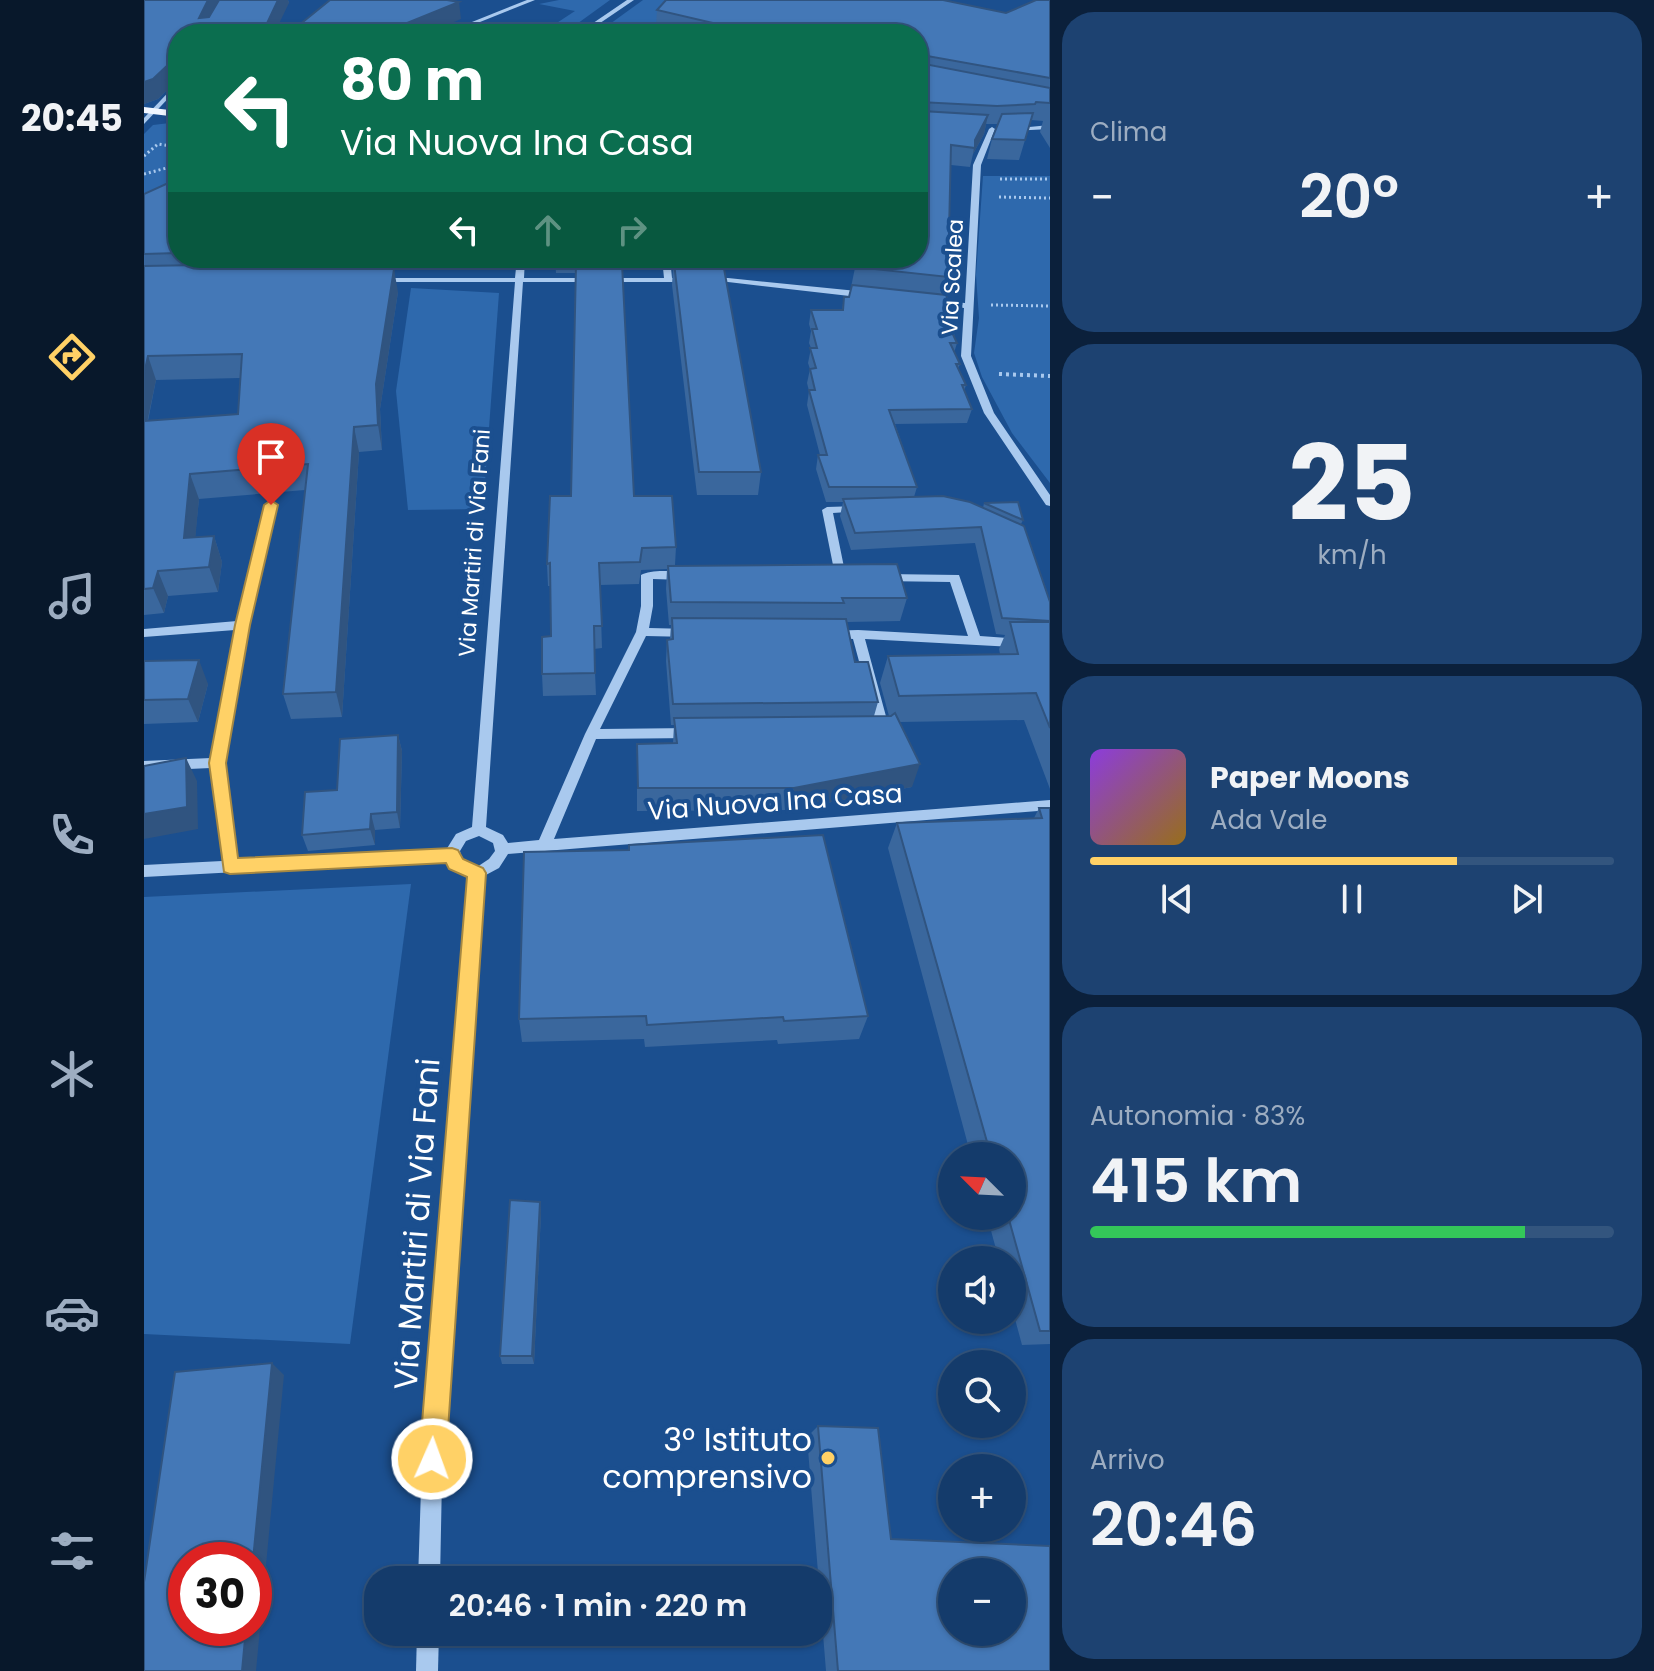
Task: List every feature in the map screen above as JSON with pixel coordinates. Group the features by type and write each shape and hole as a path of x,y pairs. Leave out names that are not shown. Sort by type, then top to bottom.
{"street":[{"path":"471,24 532,0"},
{"path":"595,24 629,1"},
{"path":"144,122 150,110 168,93"},
{"path":"978,128 1050,127"},
{"name":"Via Scalea","path":"992,129 977,165 966,356 989,413 1050,503"},
{"name":"Via Martiri di Via Fani","path":"479,831 520,268"},
{"path":"667,268 668,279"},
{"path":"362,280 728,280 871,296"},
{"path":"919,301 967,306"},
{"path":"230,866 217,763 242,625 271,505"},
{"path":"840,577 827,510 875,509"},
{"path":"545,843 591,734 642,632 647,606 647,575 704,576"},
{"path":"824,577 855,577"},
{"path":"870,577 955,578 975,640"},
{"path":"144,633 242,625"},
{"path":"642,632 704,633"},
{"path":"812,634 1050,645"},
{"path":"858,634 884,731 869,731"},
{"path":"591,734 714,733"},
{"path":"144,766 217,763"},
{"name":"Via Nuova Ina Casa","path":"503,849 545,843 1050,805"},
{"path":"479,831 496,837 503,849 497,863 477,873 456,864 452,855 454,845 461,837 479,831"},
{"path":"144,871 452,855"},
{"name":"Via Martiri di Via Fani","path":"429,1566 433,1428 477,873"},
{"path":"427,1671 428,1646"}],"path":[{"path":"144,156 158,144 168,146"},
{"path":"144,174 168,169"},
{"path":"991,179 1050,179"},
{"path":"989,197 1050,198"},
{"path":"983,305 1050,306"},
{"path":"987,374 1050,376"}],"shaded area":[{"path":"559,0 610,0 577,24 555,24 575,11 539,4"},
{"path":"643,0 880,0 831,24 610,24"},
{"path":"168,123 168,184 144,196 144,134 153,125"},
{"path":"983,176 1050,176 1050,483 1012,433 982,377 974,353 979,318 976,275"},
{"path":"411,288 499,293 483,509 408,510 396,391"},
{"path":"411,884 350,1344 144,1334 144,897"}],"building":[{"path":"144,0 208,0 199,18 209,17 219,0 278,0 267,24 168,24 168,65 153,79 144,82"},
{"path":"330,0 459,2 405,24 300,24"},
{"path":"666,0 943,0 1006,13 1036,0 1050,0 1050,78 928,56 928,24 717,24 657,10"},
{"path":"928,65 1050,88 1050,103 997,106 928,102"},
{"path":"928,111 988,115 975,140 975,148 951,145 948,277 864,268 928,268"},
{"path":"1033,113 1025,140 992,139 1002,114"},
{"path":"166,184 168,253 144,254 144,194"},
{"path":"144,266 394,269 376,384 378,425 354,427 336,692 283,694 308,464 190,474 184,538 214,536 209,567 158,571 153,588 144,589 144,421 238,414 242,354 148,356 144,374"},
{"path":"576,268 622,268 634,496 672,496 676,547 642,548 640,562 599,563 602,626 594,626 595,673 542,674 542,637 551,636 550,563 547,564 550,496 571,496"},
{"path":"675,268 724,268 761,472 699,472"},
{"path":"852,285 946,295 957,324 948,324 957,343 950,343 960,364 956,364 972,409 889,410 917,487 829,487 818,455 827,455 809,390 815,390 810,369 816,368 810,348 817,348 812,329 817,329 811,310 843,310 844,297 849,297"},
{"path":"943,496 970,502 1024,526 1050,602 1050,621 1002,618 981,527 855,533 843,499"},
{"path":"1018,502 1023,520 984,503"},
{"path":"897,564 907,598 842,598 844,603 671,602 668,566"},
{"path":"672,618 846,619 855,662 868,662 878,702 673,704 667,640 673,639"},
{"path":"1010,622 1050,622 1050,728 1036,693 899,696 888,656 1018,654"},
{"path":"199,660 188,699 144,700 144,661"},
{"path":"895,713 920,764 794,788 638,788 637,744 677,743 674,718 891,716"},
{"path":"398,735 397,812 371,814 370,829 302,835 305,792 337,790 340,739"},
{"path":"186,758 187,807 144,814 144,766"},
{"path":"1039,808 1050,808 1050,1331 1040,1331 1026,1281 1026,1246 1016,1246 1012,1230 1026,1230 1026,1142 987,1142 897,823 1042,818"},
{"path":"823,835 868,1016 784,1021 783,1017 647,1025 646,1016 519,1019 524,852 629,850 629,845"},
{"path":"510,1200 540,1202 532,1356 500,1356"},
{"path":"272,1363 255,1542 168,1542 168,1646 244,1646 242,1671 144,1671 144,1582 175,1372"},
{"path":"818,1426 878,1428 891,1539 1050,1546 1050,1671 838,1671 832,1566 829,1566"}],"place":[{"name":"3° Istituto comprensivo","path":"828,1458"}],"route":[{"path":"271,505 242,625 217,763 230,866 452,855 456,864 464,870 477,873 432,1459"}]}
